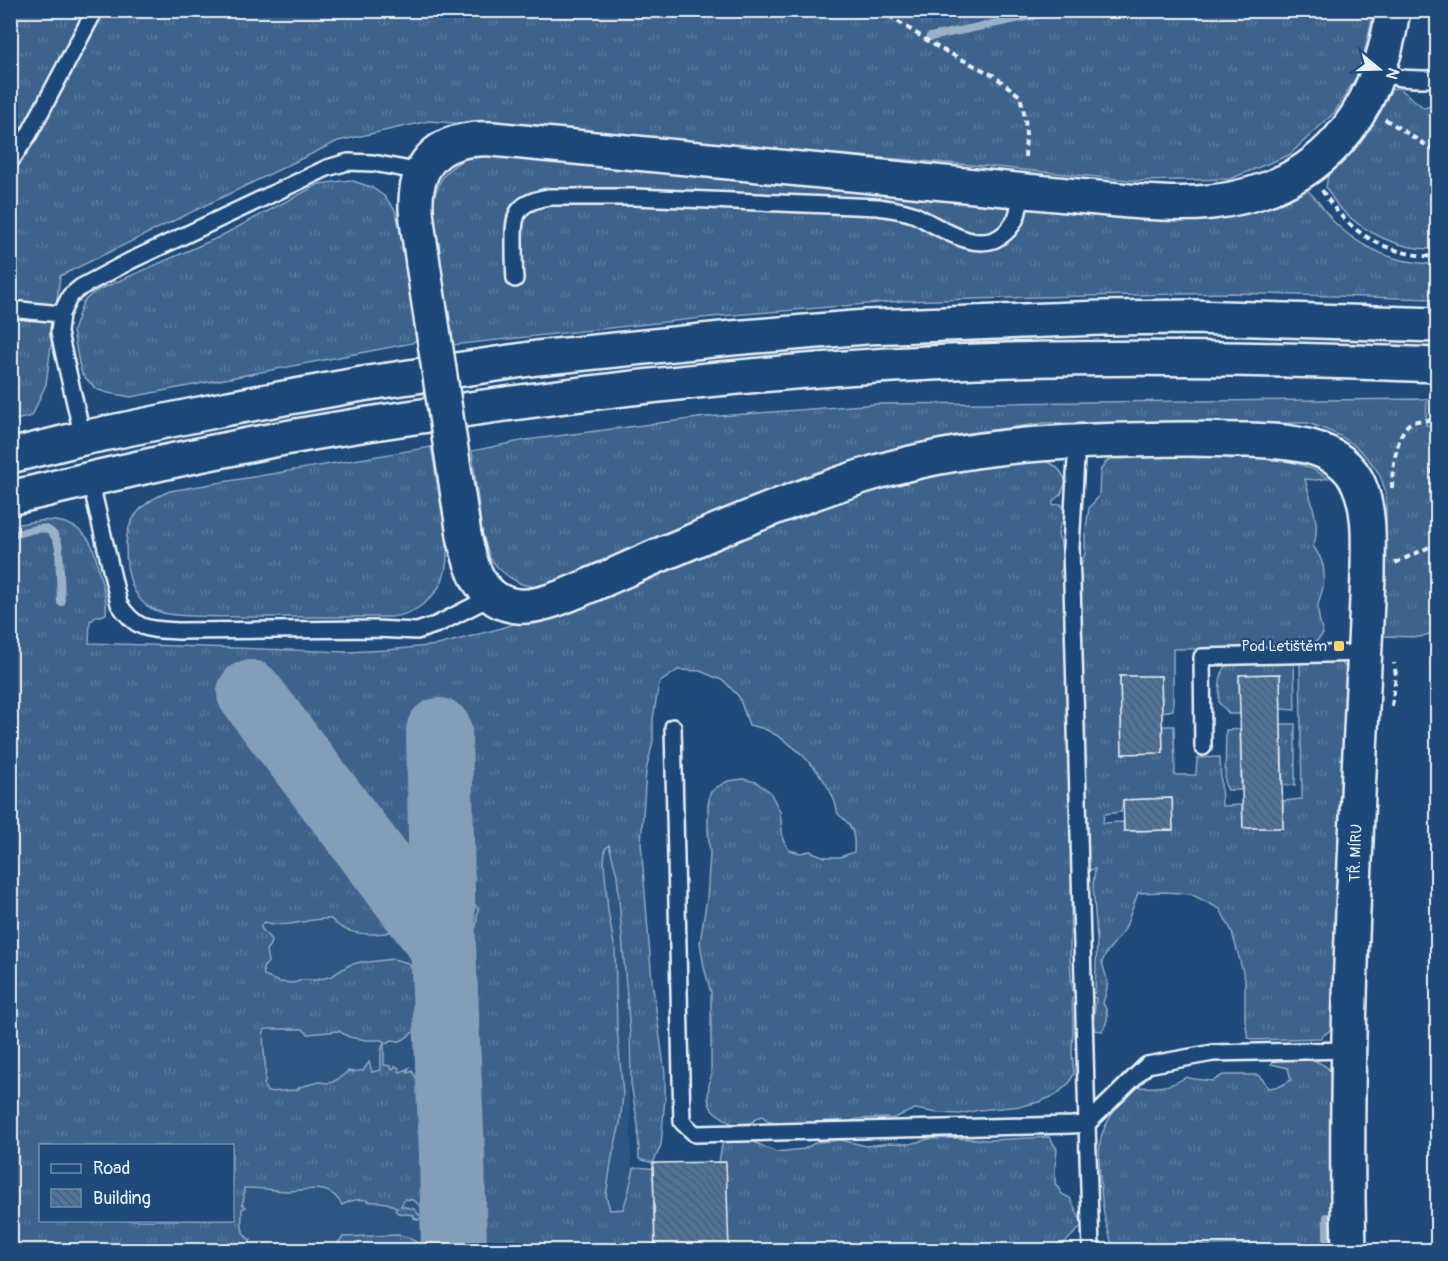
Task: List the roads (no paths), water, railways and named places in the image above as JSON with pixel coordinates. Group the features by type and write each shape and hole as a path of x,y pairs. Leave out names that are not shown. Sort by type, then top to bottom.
{"main road":[{"path":"1077,441 985,449 913,462 796,500 549,601 517,606 503,602 493,597 477,578 470,562 464,535 416,209 417,188 421,172 429,158 442,148 468,140 483,139 1129,201 1202,203 1240,197 1277,185 1309,168 1337,143 1364,105 1378,72 1388,40 1393,10"},
{"path":"10,456 83,438 229,408 362,384 537,358 732,338 877,326 1101,318 1192,317 1437,325"},
{"path":"10,498 230,448 370,423 520,401 660,384 835,369 1094,358 1365,362 1437,366"},
{"name":"TŘ. MÍRU","path":"1077,441 1283,442 1308,446 1332,456 1358,483 1366,509 1369,540 1348,1050 1349,1251"}],"lane":[{"path":"10,162 29,134 95,10"},
{"path":"1378,72 1390,77 1437,79"},
{"path":"83,438 60,333 61,314 69,296 81,287 130,261 327,168 348,162 373,163 421,172"},
{"path":"515,279 513,224 516,214 529,202 549,197 634,197 878,207 913,214 955,236 972,242 992,242 1014,223 1022,191"},
{"path":"10,309 61,314"},
{"path":"1077,441 1071,547 1091,1251"},
{"path":"90,479 119,604 128,618 146,628 178,631 417,630 438,624 493,597"},
{"path":"1203,747 1202,657 1365,653"},
{"path":"673,727 682,1122 695,1134 1087,1124 1147,1065 1213,1053 1348,1050"}],"waterway":[{"path":"930,37 1060,10"},
{"path":"10,536 40,528 51,532 56,538 59,547 61,602"},
{"path":"1327,1217 1327,1250"}],"place":[{"name":"Pod Letištěm","path":"1339,646"}]}
